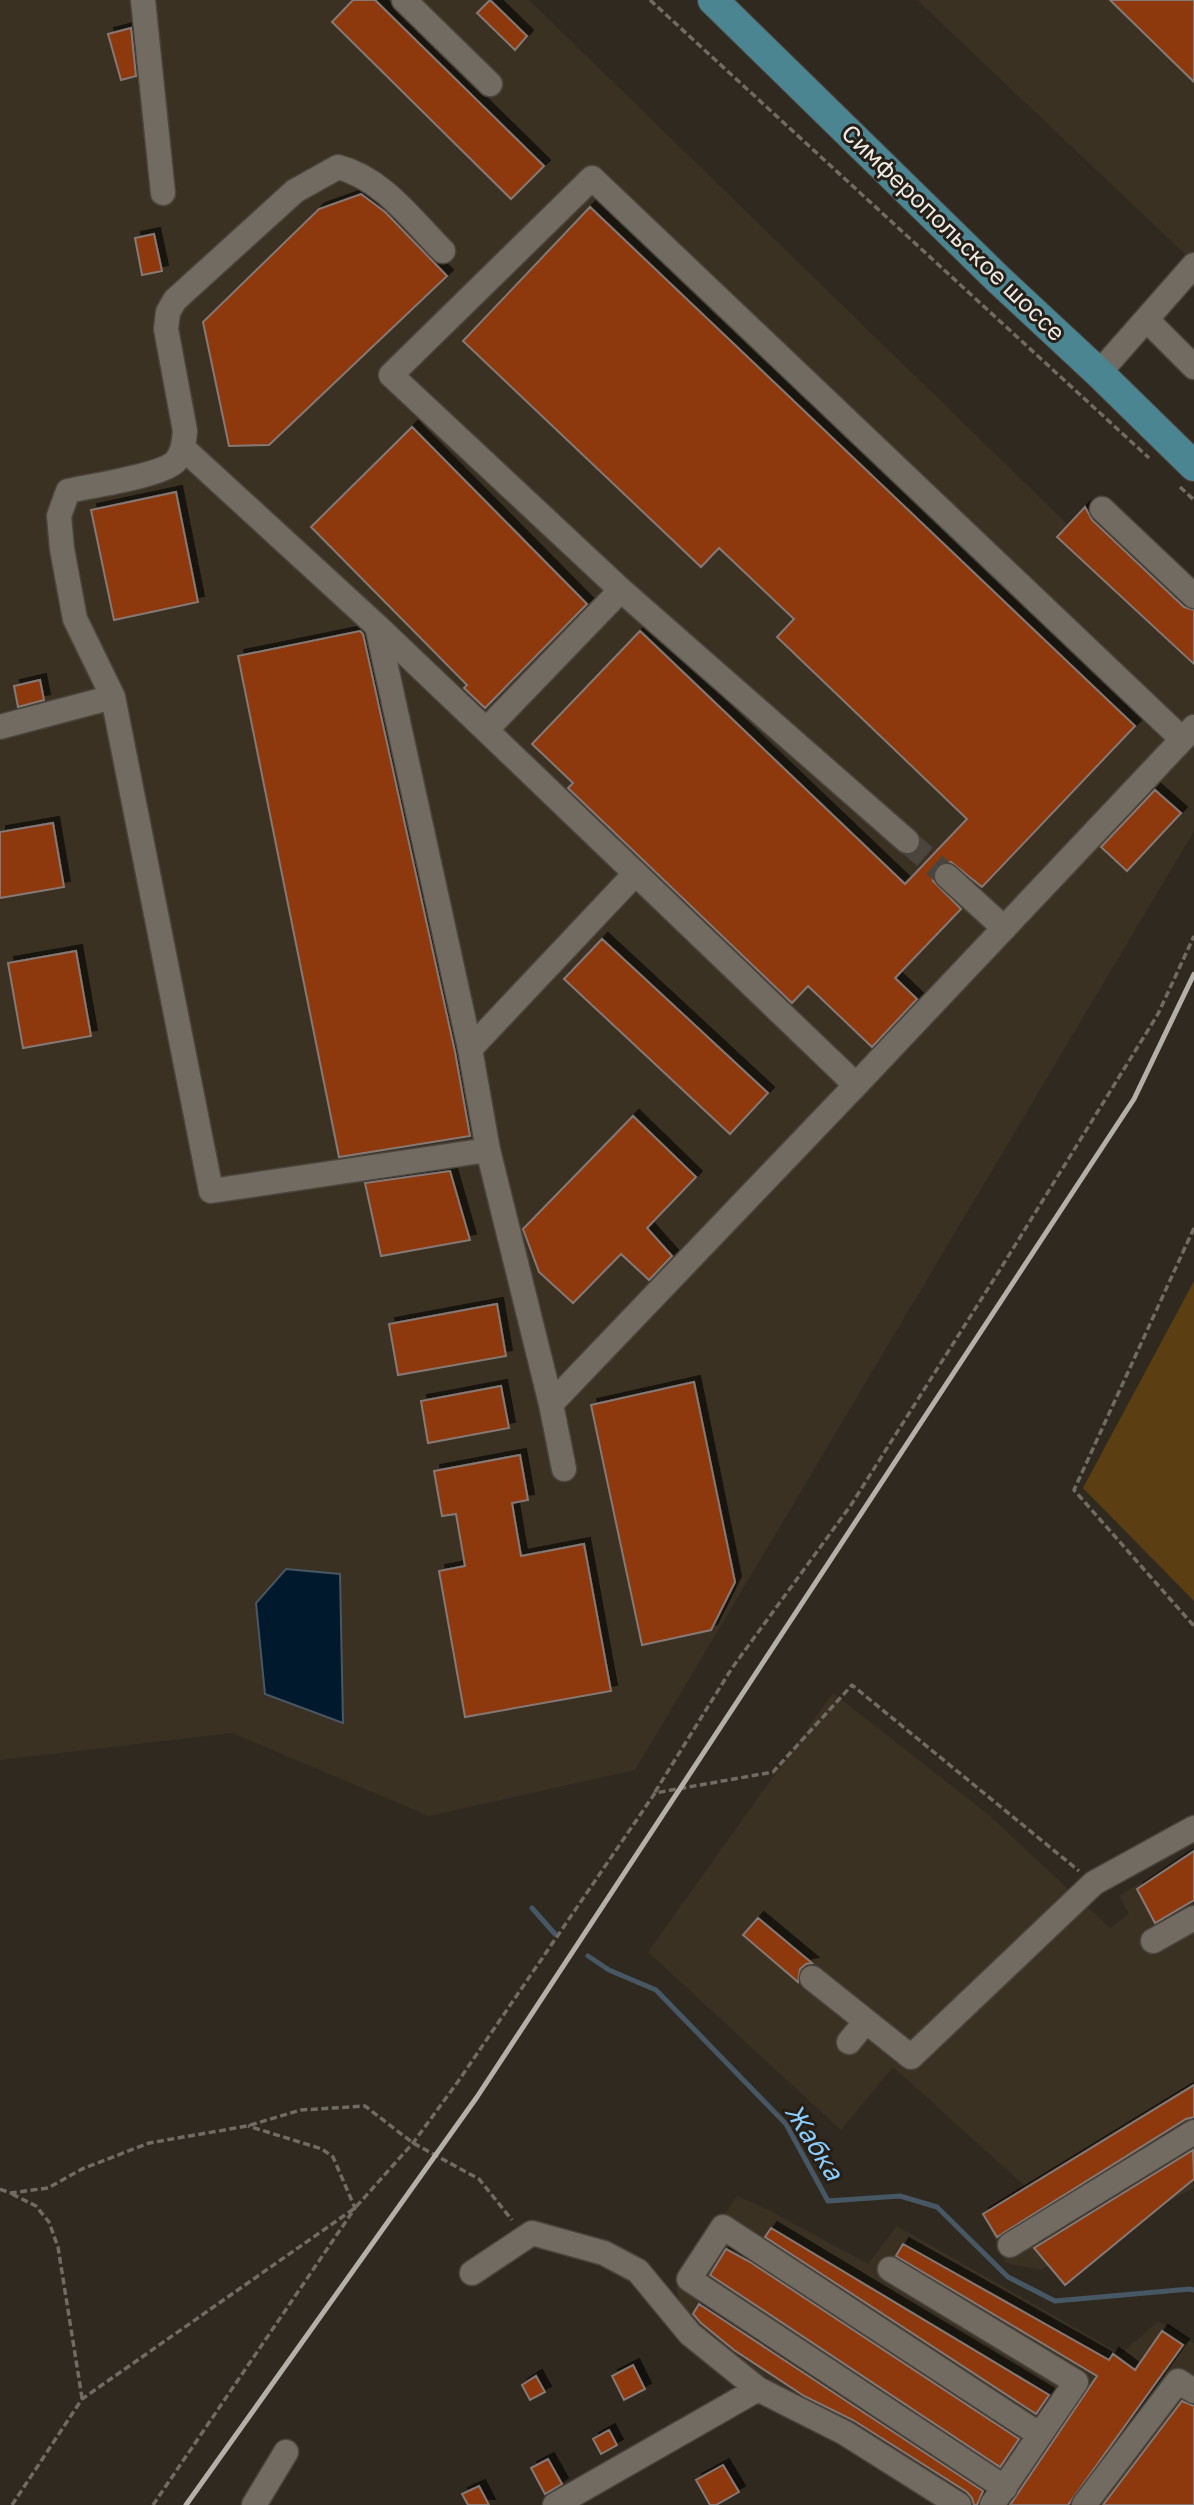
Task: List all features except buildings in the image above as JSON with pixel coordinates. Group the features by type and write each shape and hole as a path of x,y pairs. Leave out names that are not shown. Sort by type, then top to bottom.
{"main road":[{"name":"Симферопольское шоссе","path":"713,0 998,279 1099,373 1184,473"}],"street":[{"path":"143,0 163,193"},
{"path":"404,0 490,83"},
{"path":"443,251 380,188 356,172 338,167 295,191 175,300 168,313 166,329 185,431 183,448 175,463 159,471 68,491 59,516 62,549 75,619 113,697 211,1191 488,1150"},
{"path":"551,1404 1188,733 592,178 391,375 621,590 907,841"},
{"path":"1099,373 1194,265"},
{"path":"1147,320 1194,367"},
{"path":"183,448 377,625 856,1085"},
{"path":"1102,509 1194,596"},
{"path":"486,730 621,590"},
{"path":"377,625 470,1049 488,1150 551,1404 564,1469"},
{"path":"0,727 113,697"},
{"path":"470,1049 635,874"},
{"path":"947,876 1004,928"},
{"path":"813,1978 911,2057 1094,1883 1194,1828"},
{"path":"1153,1941 1194,1917"},
{"path":"849,2042 866,2021"},
{"path":"1010,2245 1194,2132"},
{"path":"890,2269 1076,2382 1040,2435 998,2496 690,2279 723,2227 1040,2435"},
{"path":"472,2273 531,2233 604,2253 638,2271 690,2334 758,2389 845,2433 959,2505"},
{"path":"1084,2505 1178,2381 1194,2391"},
{"path":"555,2505 758,2389"},
{"path":"254,2505 286,2452"}],"path":[{"path":"650,0 1153,462"},
{"path":"1184,473 1194,500"},
{"path":"153,2505 355,2208 413,2143 457,2083 655,1793 732,1668 850,1505 1158,1014 1194,936"},
{"path":"1194,1228 1074,1490 1194,1626"},
{"path":"655,1793 773,1772 852,1685 1094,1883"},
{"path":"10,2193 48,2188 82,2169 149,2143 247,2126 300,2110 365,2106 413,2143 479,2179 511,2219 531,2233"},
{"path":"247,2126 322,2149 333,2157 355,2208"},
{"path":"0,2189 36,2206 49,2222 58,2248 82,2399"},
{"path":"12,2505 82,2399 355,2208"}],"shaded area":[{"path":"0,0 529,0 1068,525 1194,662 1194,831 635,1770 429,1816 232,1733 0,1760"},
{"path":"917,0 1194,0 1194,254 1186,255"},
{"path":"1194,1281 1194,1601 1083,1488"},
{"path":"833,1693 989,1815 1110,1928 1129,1914 1119,1896 1192,1850 1194,1853 1194,2188 1041,2270 1006,2263 982,2213 1025,2186 893,2067 841,2130 648,1952"},
{"path":"737,2196 767,2209 868,2264 897,2226 1121,2354 1158,2321 1194,2343 1194,2505 963,2505 685,2325 676,2287"}],"water":[{"path":"286,1569 340,1574 343,1723 265,1694 256,1603"}],"waterway":[{"name":"Жабка","path":"532,1908 555,1934"},
{"name":"Жабка","path":"588,1956 609,1970 656,1990 786,2124 828,2201 900,2196 937,2207 1008,2277 1055,2301 1194,2290"}],"tunnel":[{"path":"907,841 947,876"}],"railway":[{"path":"186,2505 477,2097 1134,1099 1194,974"}]}
